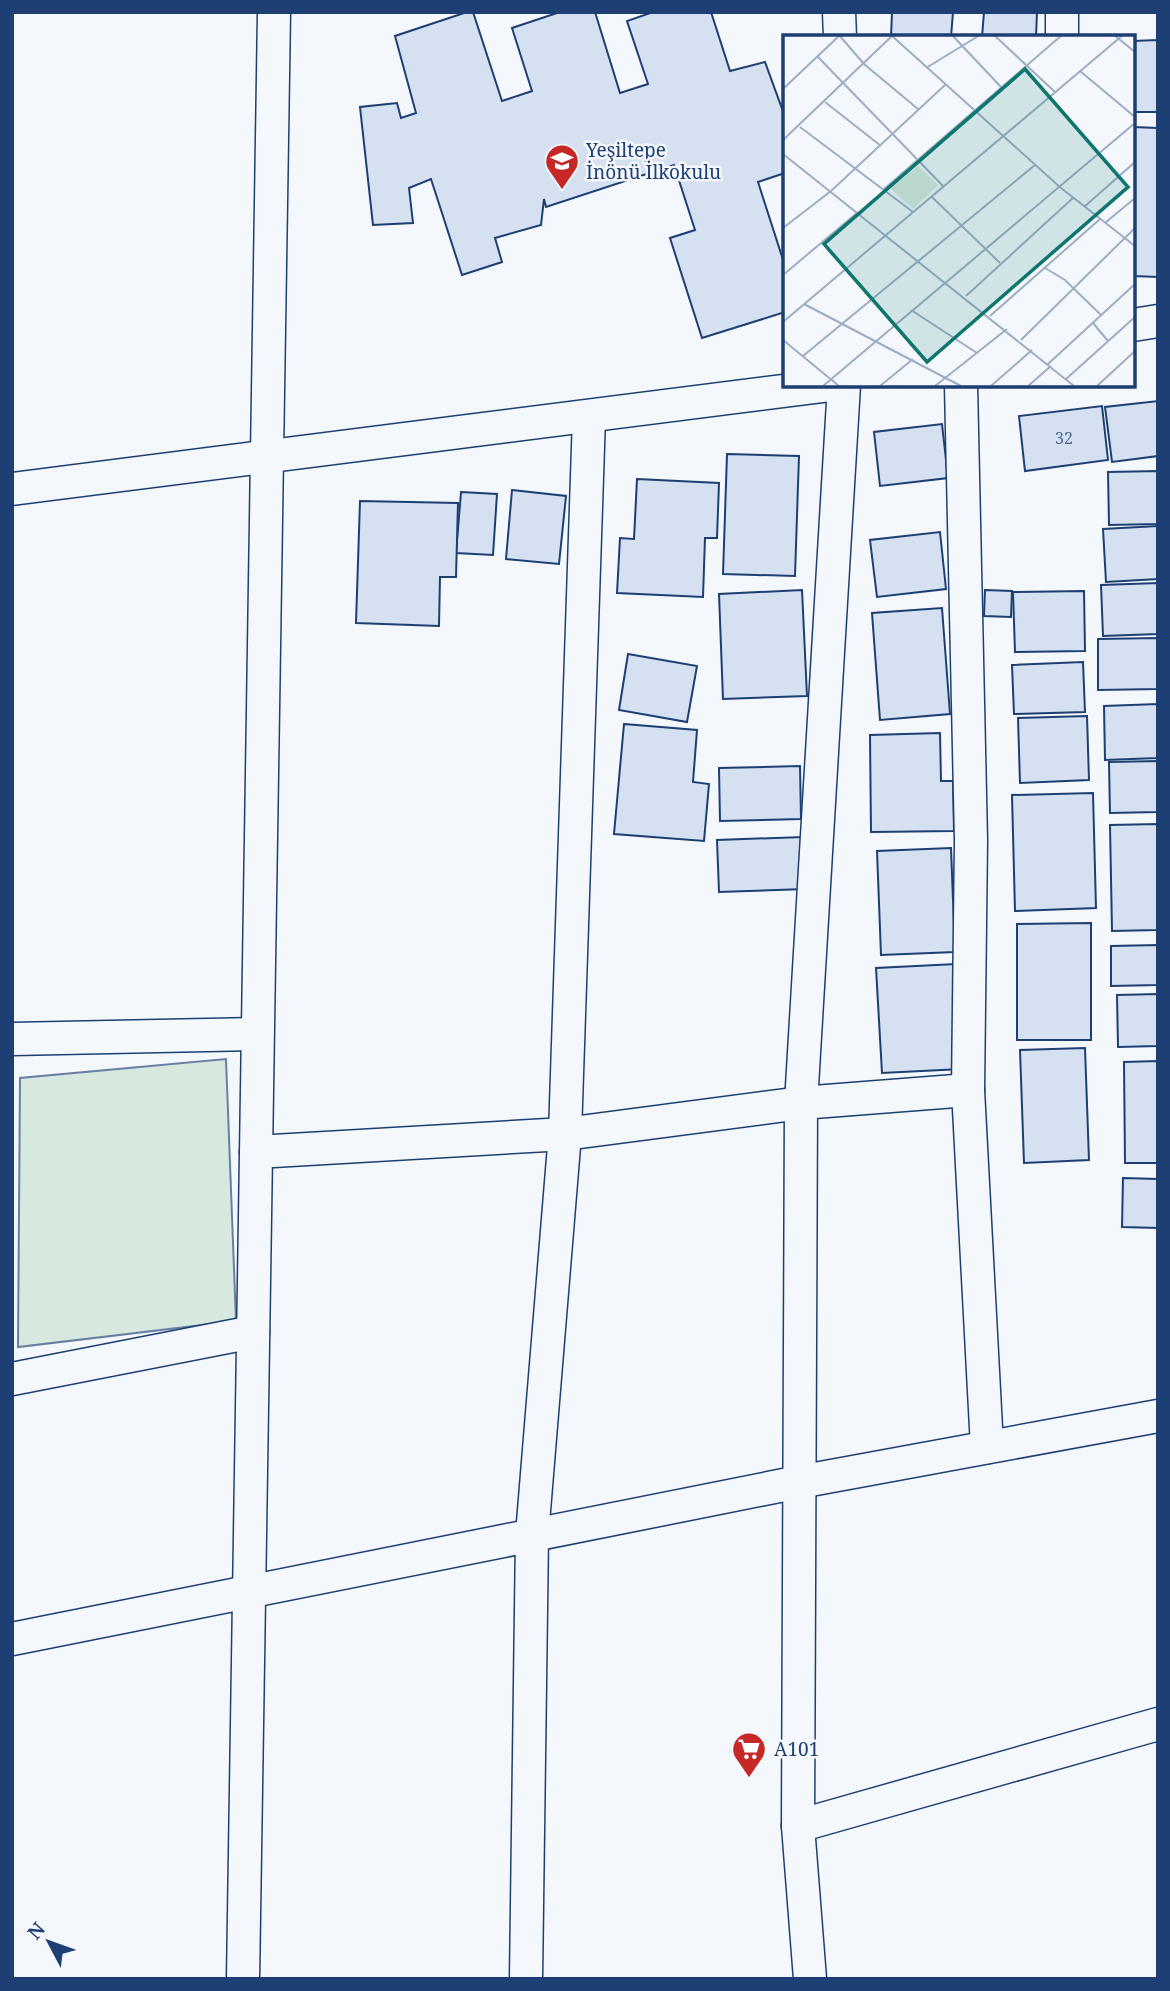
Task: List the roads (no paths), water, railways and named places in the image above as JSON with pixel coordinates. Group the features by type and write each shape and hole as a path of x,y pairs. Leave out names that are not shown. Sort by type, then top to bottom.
{"street":[{"path":"243,1979 274,12"},
{"path":"839,12 840,35"},
{"path":"1062,12 1062,35"},
{"path":"1135,325 1158,321"},
{"path":"12,489 265,454 589,417 816,387"},
{"path":"810,1979 798,1826 800,1102 845,387"},
{"path":"961,387 971,840 968,1090 987,1447"},
{"path":"526,1979 532,1535 565,1134 589,417"},
{"path":"12,1040 257,1034"},
{"path":"256,1152 565,1134 800,1102 968,1090"},
{"path":"12,1379 253,1332"},
{"path":"12,1639 799,1482 1158,1416"},
{"path":"798,1826 1158,1724"}],"place":[{"name":"Yeşiltepe İnönü İlkokulu","path":"562,191"},
{"name":"A101","path":"749,1779"}]}
